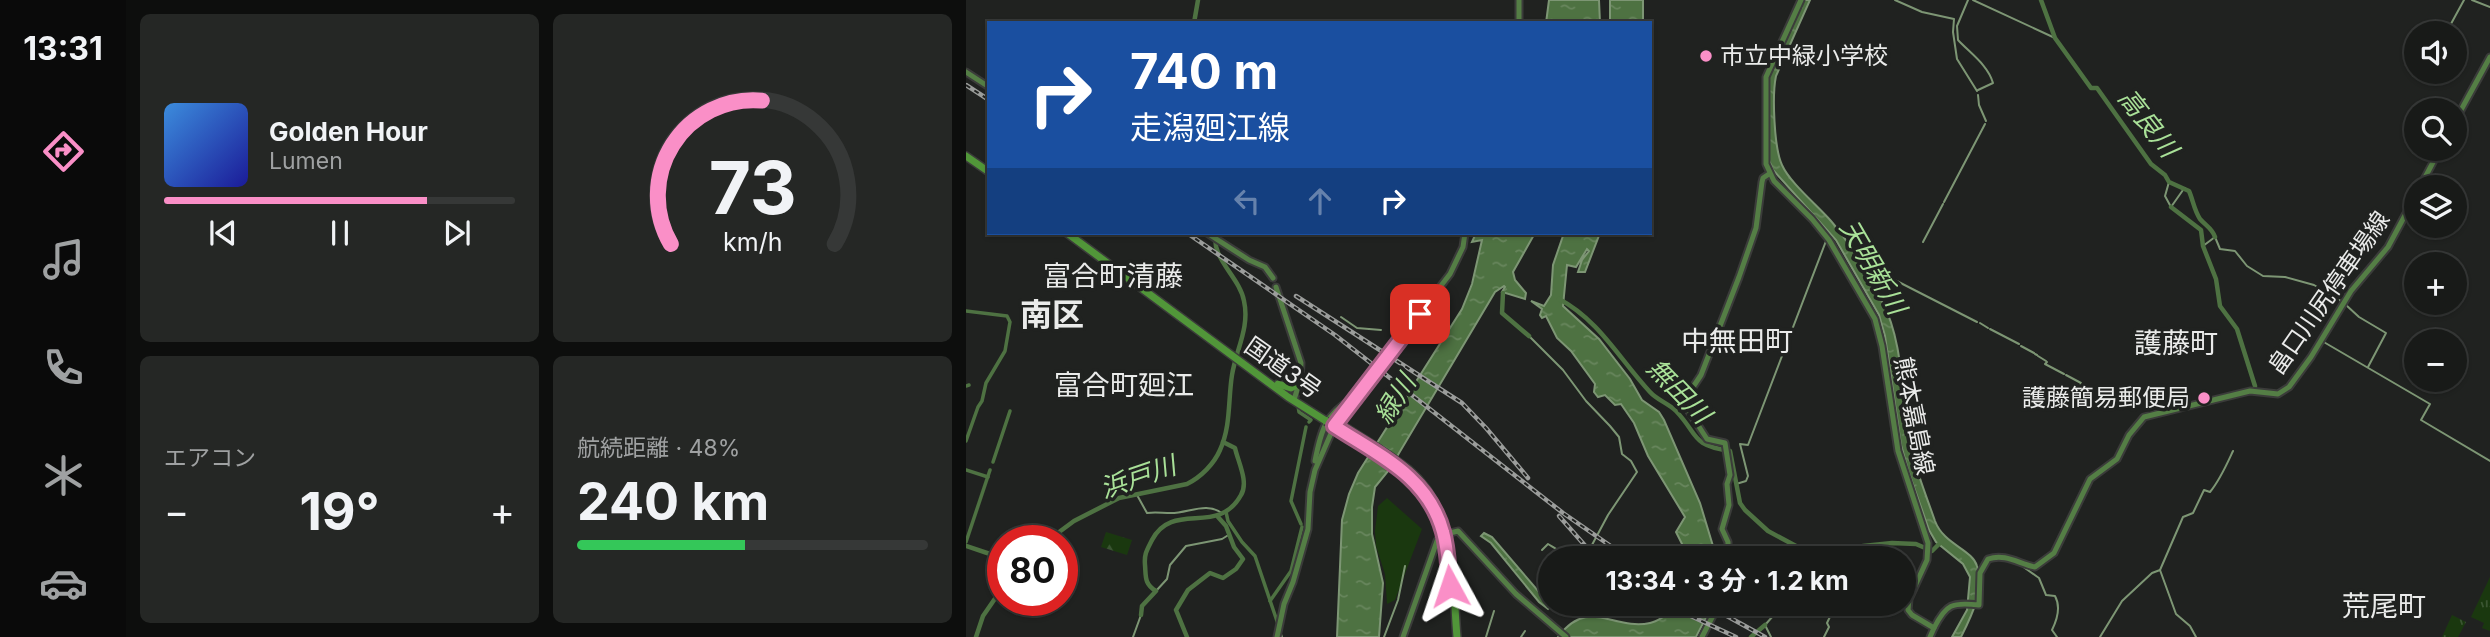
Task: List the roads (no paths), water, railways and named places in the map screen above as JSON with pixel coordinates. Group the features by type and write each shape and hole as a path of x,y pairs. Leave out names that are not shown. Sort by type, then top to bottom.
{"highway":[{"path":"966,158 987,173"},
{"name":"国道3号","path":"1072,235 1244,362 1400,466 1415,480 1426,494 1446,533 1455,637"},
{"name":"国道3号","path":"1244,362 1295,398"},
{"path":"1278,384 1291,388 1300,383"}],"main road":[{"path":"1518,21 1519,0"},
{"path":"1728,546 1722,529 1729,505 1727,484 1730,473 1725,443 1713,442 1704,436 1683,402 1701,375 1756,228 1762,182 1769,174 1766,164 1765,81 1801,0"},
{"path":"2467,99 2490,57"},
{"path":"966,72 987,86"},
{"name":"熊本嘉島線","path":"1769,174 1822,231 1875,319 1882,346 1898,451 1928,543 1928,556 1908,606 1912,615 1934,628"},
{"name":"畠口川尻停車場線","path":"1934,628 1948,607 1958,603 1979,606 1981,571 1986,562 1996,557 2017,559 2035,566 2052,556 2090,479 2117,459 2129,435 2144,417 2250,391 2274,394 2287,388 2311,357 2351,291 2388,247 2404,217"},
{"path":"1210,235 1265,267 1273,278"},
{"path":"1315,470 1332,422 1450,274 1463,247 1465,235"},
{"path":"1276,287 1297,365 1300,383 1295,398"},
{"path":"1277,637 1284,604 1308,529 1310,492 1321,430 1335,409 1355,396"},
{"path":"1403,637 1437,541 1446,533 1460,532 1516,594 1566,637"},
{"path":"1702,637 1713,616"},
{"path":"1930,637 1934,628"}],"water":[{"path":"1549,0 1599,0 1600,21 1546,21"},
{"path":"1610,0 1643,0 1643,21 1610,21"},
{"path":"1803,0 1810,0 1776,76 1774,121 1779,157 1791,179 1831,221 1852,249 1889,317 1898,352 1909,441 1924,491 1939,529 1970,555 1977,566 1978,594 1961,637 1952,637 1967,610 1970,577 1963,564 1936,542 1929,530 1908,470 1901,445 1885,336 1879,315 1836,240 1773,170 1769,160 1769,75"},
{"path":"1475,235 1534,235 1513,272 1515,280 1526,293 1525,299 1502,292 1504,286 1495,292 1389,470 1375,487 1372,534 1383,583 1379,637 1337,637 1342,520 1349,494 1358,473 1462,309 1472,284 1482,240 1472,242"},
{"path":"1563,235 1599,235 1585,272 1578,272 1589,251 1587,249 1576,267 1567,265 1563,306 1599,339 1630,379 1642,400 1659,412 1664,420 1700,503 1713,546 1683,546 1676,532 1685,517 1648,456 1634,423 1621,404 1615,405 1605,395 1598,397 1594,392 1595,384 1571,351 1557,338 1546,316 1542,318 1542,309 1531,301 1544,306 1551,295 1553,265"},
{"path":"1484,533 1492,537 1538,591 1538,601 1491,543 1481,536"},
{"path":"1665,616 1707,616 1696,637 1558,637 1569,625 1591,617 1637,624"}],"waterway":[{"name":"浜戸川","path":"1194,21 1198,0"},
{"path":"1895,0 1922,12 1954,19 1957,59 1977,91"},
{"path":"1968,0 1957,26 1958,40 1983,65 1993,83 1978,90"},
{"path":"1973,0 2055,38"},
{"name":"高良川","path":"2041,0 2055,38 2091,88 2097,88 2151,164 2165,175 2169,182 2189,191 2198,216 2215,237"},
{"path":"2453,21 2464,0"},
{"path":"2472,0 2490,7"},
{"path":"1978,95 1986,121"},
{"path":"1944,202 1985,124"},
{"name":"高良川","path":"2169,182 2165,196 2171,207 2183,190"},
{"path":"1923,242 1943,204"},
{"name":"高良川","path":"2171,207 2201,230 2203,246 2216,279 2220,306 2237,329 2255,386"},
{"name":"浜戸川","path":"1069,525 1119,498 1187,484 1206,470 1217,455 1226,432 1232,375 1244,329 1245,311 1241,292 1217,251 1216,235"},
{"path":"2203,246 2215,237 2220,249 2235,251 2247,266 2263,276 2285,277 2314,285 2341,301"},
{"name":"天明新川","path":"1736,484 1746,481 1748,476 1740,444 1748,445 1826,241"},
{"name":"天明新川","path":"1868,266 1882,273"},
{"name":"天明新川","path":"1883,274 1977,322"},
{"path":"1503,293 1502,313 1529,336"},
{"name":"無田川","path":"1559,299 1597,329 1650,392 1676,411 1701,442 1730,451 1740,503 1768,531 1796,546 1823,548 1837,556 1849,554 1863,546 1892,543 1916,544 1932,551 1941,542"},
{"path":"2346,305 2359,317 2386,333 2368,367"},
{"path":"966,311 1007,316 1010,322 1005,351 986,383 966,441"},
{"path":"1341,317 1357,328 1381,330"},
{"path":"1980,323 1988,328"},
{"path":"1990,329 2019,344"},
{"path":"1529,336 1563,370 1586,401 1619,437 1622,454 1631,461 1637,472 1608,515 1591,546"},
{"path":"2322,341 2430,404 2421,420 2490,461"},
{"path":"2021,346 2034,353"},
{"path":"2038,356 2046,361"},
{"path":"2047,362 2045,364 2064,374"},
{"path":"2066,375 2081,383 2078,394 2085,398"},
{"path":"1298,406 1299,412 1311,420 1309,422"},
{"path":"993,462 1010,411"},
{"path":"1301,524 1291,501 1306,427"},
{"path":"1141,615 1142,606 1156,591 1146,580 1145,558 1152,540 1161,528 1183,519 1220,514 1231,507 1241,495 1244,484 1235,448 1223,442"},
{"path":"2160,570 2183,517 2193,513 2204,490 2210,492 2214,487 2233,451"},
{"path":"966,470 988,477"},
{"path":"966,542 990,470"},
{"path":"1137,495 1147,513 1178,513 1211,508 1223,514"},
{"path":"1226,512 1228,521 1255,556 1278,624"},
{"path":"1187,637 1176,610 1188,590 1210,573 1223,578 1236,569 1243,559 1234,547 1226,526 1218,517"},
{"path":"1270,601 1291,571 1302,527"},
{"path":"1156,591 1167,579 1170,565 1186,546 1222,539 1230,534"},
{"path":"966,546 987,553"},
{"path":"1546,546 1551,546"},
{"path":"1988,562 1998,559 2007,561"},
{"path":"1384,637 1398,600 1405,566"},
{"path":"2022,566 2039,578 2046,595 2055,596 2058,613 2052,630 2057,637"},
{"path":"2100,637 2122,601 2152,573 2160,570 2176,614 2190,626 2196,637"},
{"name":"浜戸川","path":"976,637 987,610"},
{"path":"1486,637 1494,611"},
{"path":"1133,637 1141,615"},
{"path":"1771,637 1765,625 1773,616"},
{"path":"1824,637 1830,616"},
{"path":"1751,637 1765,625"},
{"path":"1521,637 1525,631"}],"railway":[{"path":"966,85 987,99"},
{"path":"1190,235 1335,335 1563,513 1611,546"},
{"path":"1296,296 1462,403 1528,478"},
{"path":"1559,516 1585,546"},
{"path":"1691,616 1736,637"},
{"path":"1727,616 1765,637"}],"place":[{"name":"市立中緑小学校","path":"1706,56"},
{"name":"護藤簡易郵便局","path":"2204,398"}],"district":[{"name":"富合町清藤","path":"1113,276"},
{"name":"南区","path":"1052,315"},
{"name":"中無田町","path":"1737,341"},
{"name":"護藤町","path":"2176,343"},
{"name":"富合町廻江","path":"1124,385"},
{"name":"荒尾町","path":"2384,606"}],"water label":[{"name":"緑川","path":"1395,399"}]}
